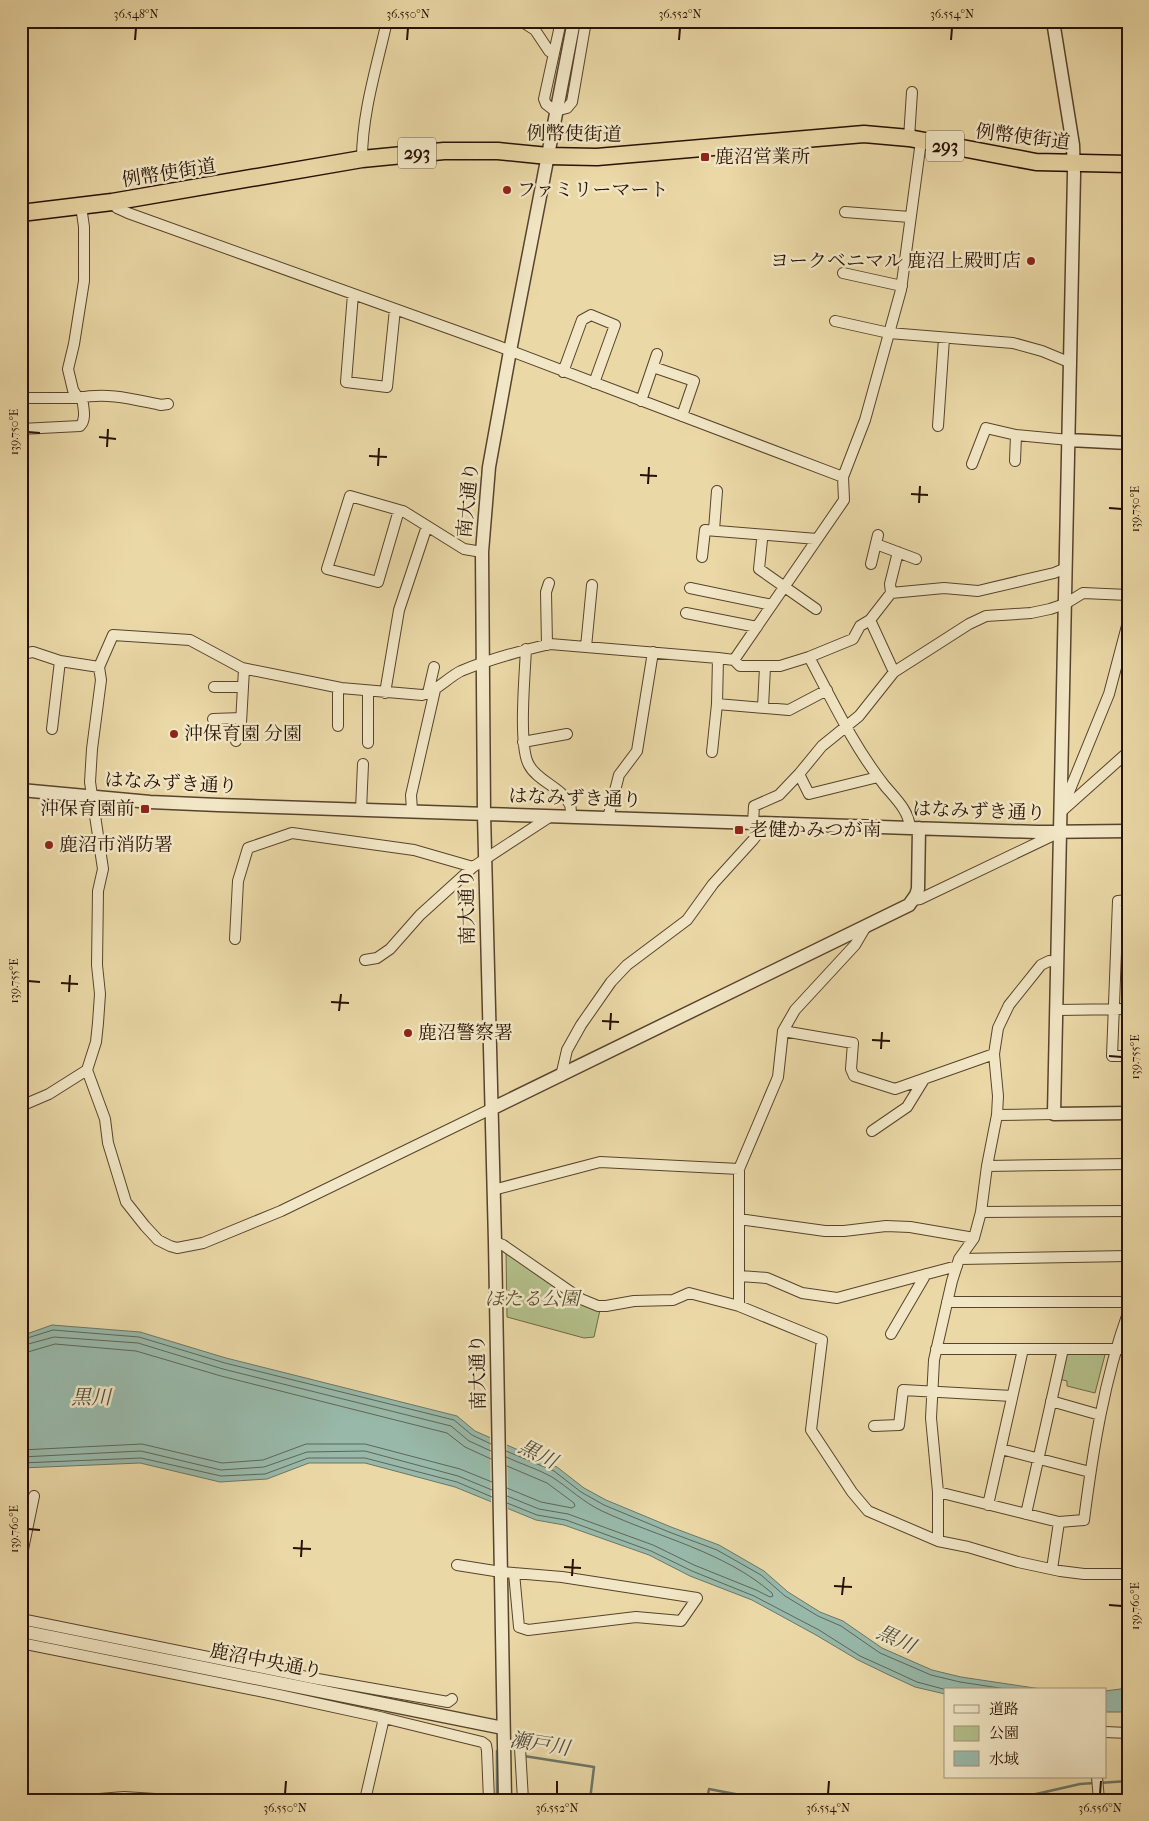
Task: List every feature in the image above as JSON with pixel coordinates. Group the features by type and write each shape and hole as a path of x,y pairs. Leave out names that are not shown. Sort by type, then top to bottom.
{"highway":[{"name":"例幣使街道","path":"21,213 112,202 362,159 444,151 498,151 548,156 590,157 864,134 915,140 1019,159 1074,164 1128,164"}],"street":[{"path":"362,159 362,139 365,122 388,21"},
{"path":"521,21 534,30 553,54"},
{"path":"561,21 544,99 546,104 555,111 570,106 586,21"},
{"path":"1053,21 1074,145 1054,1114"},
{"name":"南大通り","path":"505,1800 495,1242 481,663 482,552 489,467 572,27"},
{"path":"734,660 844,500 843,477 865,420 902,286 910,217 915,140 912,92"},
{"path":"112,202 117,208 128,213 510,351 843,477"},
{"path":"21,429 80,426 84,422 80,398 73,390 68,369 84,281 84,228 81,206"},
{"path":"845,212 910,217"},
{"path":"843,273 902,286"},
{"path":"353,294 346,382 387,387 395,309"},
{"path":"563,372 582,320 591,314 616,325 594,383"},
{"path":"835,321 889,333 1013,343 1042,351 1071,363"},
{"path":"938,426 944,338"},
{"path":"641,400 658,354"},
{"path":"653,367 694,381 682,416"},
{"path":"21,398 80,398 112,394 161,405 168,404"},
{"path":"972,464 986,428 1016,435 1128,443"},
{"path":"1016,435 1016,461"},
{"path":"714,530 717,492"},
{"path":"399,510 378,582 327,569 350,496 399,510 464,549 482,552"},
{"path":"385,693 399,610 427,526"},
{"path":"702,558 705,530 817,539"},
{"path":"762,540 759,569 816,608"},
{"path":"871,564 877,540 898,552 916,559"},
{"path":"809,657 878,777 908,815 914,828 918,889 914,900 903,909 865,928 281,1211 203,1243 177,1248 158,1240 145,1226 126,1202 108,1143 105,1119 87,1070 96,1042 98,1023 100,994 96,965 98,891 103,869 90,782 92,748 101,680 99,668 113,635 190,640 244,669 338,688 422,695 432,692 459,672 481,663 526,649 547,645 718,658 734,660 740,666 780,666 809,657 852,639 860,626 870,620 891,593 890,584 898,552"},
{"path":"891,593 944,588 978,591 1054,573 1066,568"},
{"path":"547,645 546,592 549,583"},
{"path":"586,647 592,585"},
{"path":"690,588 772,605"},
{"path":"561,1076 567,1050 581,1025 611,982 627,965 687,920 713,884 753,840 759,823 754,806 779,795 822,746 859,716 894,672 961,628 986,616 1031,614 1065,604 1083,593 1128,595"},
{"path":"686,612 756,627"},
{"path":"870,620 894,672"},
{"path":"1061,812 1109,694 1128,622"},
{"path":"526,649 524,742 528,764 536,774 556,789 570,805 571,816"},
{"path":"21,654 33,652 60,661 99,668"},
{"path":"608,818 619,775 637,751 653,652"},
{"path":"712,752 717,704 718,658"},
{"path":"52,729 60,661"},
{"path":"412,811 412,795 432,692 434,666"},
{"path":"763,707 765,666"},
{"path":"236,742 241,718 244,669"},
{"path":"214,688 243,687"},
{"path":"338,688 338,726"},
{"path":"717,704 790,710 827,690"},
{"path":"368,692 368,743"},
{"path":"213,719 241,718"},
{"path":"524,742 568,734"},
{"path":"1061,812 1128,752"},
{"path":"361,810 364,764"},
{"path":"799,774 809,794 878,777"},
{"name":"はなみずき通り","path":"21,790 150,802 361,810 1060,832 1128,831"},
{"path":"365,960 377,958 390,949 420,916 473,866 551,816"},
{"path":"914,900 920,900 1060,832"},
{"path":"235,939 238,881 248,848 292,833 414,850 473,866"},
{"path":"1128,900 1118,901 1112,1056 1128,1056"},
{"path":"739,1306 739,1169 778,1077 783,1031 795,1010 855,945 865,928"},
{"path":"938,1541 938,1492 931,1418 934,1360 958,1262 974,1238 981,1212 997,1114 998,1096 994,1054 998,1028 1009,1005 1041,965 1049,961 1057,962"},
{"path":"1057,1010 1128,1009"},
{"path":"783,1031 852,1043 851,1069 854,1076 895,1089 923,1081 994,1054"},
{"path":"21,1106 49,1094 87,1070"},
{"path":"872,1131 907,1107 923,1081"},
{"path":"997,1114 1128,1113"},
{"path":"493,1190 600,1162 739,1169"},
{"path":"987,1166 1128,1164"},
{"path":"981,1212 1128,1211"},
{"path":"739,1219 825,1231 844,1231 886,1226 910,1227 974,1238"},
{"path":"495,1242 581,1299 598,1306 634,1301 673,1300 689,1293 739,1306 822,1340 811,1430 852,1492 868,1511 938,1541 968,1546 1018,1562 1084,1574 1128,1574"},
{"path":"740,1276 767,1278 802,1293 837,1298 926,1274 958,1262 1128,1256"},
{"path":"891,1334 926,1274"},
{"path":"947,1302 1128,1302"},
{"path":"938,1492 1059,1522 1084,1520 1100,1415 1115,1349 1128,1313"},
{"path":"936,1349 1128,1349"},
{"path":"988,1505 1023,1349"},
{"path":"1026,1514 1063,1349"},
{"path":"874,1426 899,1426 903,1390 1012,1396"},
{"path":"1051,1401 1100,1415"},
{"path":"1001,1449 1090,1472"},
{"path":"21,1560 34,1496"},
{"path":"1052,1569 1059,1522"},
{"path":"457,1565 500,1568 514,1573 562,1577 698,1598 680,1621 636,1617 528,1630 519,1627 514,1573"},
{"path":"21,1619 310,1689 384,1718 482,1742 486,1745 488,1800"},
{"name":"鹿沼中央通り","path":"21,1631 503,1728"},
{"path":"21,1643 310,1689 448,1702 452,1699"},
{"path":"430,1729 435,1700"},
{"path":"365,1800 384,1718"},
{"path":"1106,1732 1128,1733"},
{"path":"520,1748 523,1800"},
{"path":"1097,1778 1099,1800"},
{"path":"87,1800 124,1797 171,1800"}],"green space":[{"name":"ほたる公園","path":"506,1252 600,1310 594,1337 584,1338 507,1317"},
{"path":"1069,1351 1106,1351 1095,1393 1067,1386 1067,1381 1059,1379 1064,1355"}],"water":[{"name":"黒川","path":"52,1325 140,1332 226,1358 457,1416 475,1431 557,1467 584,1488 606,1500 719,1545 764,1571 788,1592 820,1612 843,1621 882,1648 932,1670 961,1677 1035,1688 944,1688 944,1694 915,1687 858,1660 752,1600 690,1576 649,1555 564,1525 536,1520 455,1487 365,1463 309,1463 267,1479 220,1482 140,1463 21,1468 21,1336"},
{"path":"1128,1688 1128,1712 1106,1712 1106,1691"}],"pier":[{"path":"490,1435 507,1442 508,1511 491,1504"}],"waterway":[{"name":"瀬戸川","path":"497,1800 497,1751 499,1751"},
{"name":"瀬戸川","path":"524,1756 594,1767 590,1800"},
{"name":"瀬戸川","path":"1099,1783 1128,1781"},
{"name":"瀬戸川","path":"1010,1800 1080,1784 1094,1783"},
{"name":"瀬戸川","path":"707,1800 709,1789 766,1800"}],"place":[{"name":"鹿沼営業所","path":"705,157"},
{"name":"ファミリーマート","path":"507,190"},
{"name":"ヨークベニマル 鹿沼上殿町店","path":"1031,261"},
{"name":"沖保育園 分園","path":"174,734"},
{"name":"沖保育園前","path":"145,809"},
{"name":"老健かみつが南","path":"739,830"},
{"name":"鹿沼市消防署","path":"49,845"},
{"name":"鹿沼警察署","path":"408,1033"}]}
